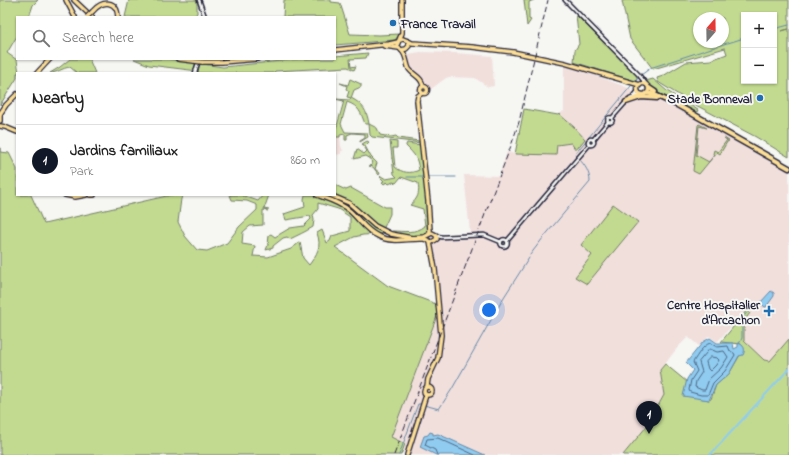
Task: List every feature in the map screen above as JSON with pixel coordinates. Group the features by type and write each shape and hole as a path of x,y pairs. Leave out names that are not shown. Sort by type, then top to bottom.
{"highway":[{"path":"647,86 789,166"},
{"path":"645,93 664,98 789,166"},
{"path":"626,102 641,96 651,96 696,115"}],"main road":[{"path":"66,0 74,16"},
{"path":"74,0 89,16"},
{"path":"402,0 402,33 399,41 400,49 405,54 409,68 421,80 423,86 420,89 422,93 418,96 417,101 428,201 430,231 428,234 435,269 441,322 441,340 438,358 427,386 423,390 426,395"},
{"path":"91,16 102,3 108,2 115,6 117,16"},
{"path":"402,33 409,46 405,54"},
{"path":"336,50 407,41 412,43 466,46 513,52 565,63 647,86 645,93 632,85 612,77"},
{"path":"375,46 407,49 426,44"},
{"path":"38,72 49,60"},
{"path":"186,60 222,62 245,60"},
{"path":"638,90 640,85"},
{"path":"5,127 0,121 0,114 6,105 16,95"},
{"path":"0,109 6,105"},
{"path":"0,126 16,132"},
{"path":"70,196 80,196"},
{"path":"319,196 348,209 366,228 379,237 395,241 429,241 436,237"},
{"path":"332,196 349,203 375,226 388,233 401,237 412,238 424,237 428,234"},
{"path":"428,201 436,237 435,269"},
{"path":"428,234 436,237"},
{"path":"407,455 426,395 430,394 432,391 427,386"}],"street":[{"path":"199,0 205,16"},
{"path":"564,0 642,79 647,86"},
{"path":"195,72 201,60"},
{"path":"640,85 642,79"},
{"path":"632,98 638,90"},
{"path":"501,242 501,245 504,247 507,245 507,241 589,145 593,144 593,140 608,122 609,118 612,118 626,102 645,93"},
{"path":"436,237 484,235 501,242 504,240 507,241"}],"shaded area":[{"path":"420,52 492,56 494,86 488,87 475,78 449,77 431,89 410,66 409,54"},
{"path":"564,66 592,74 631,89 636,99 653,98 666,103 789,170 789,339 770,361 764,360 744,341 744,321 747,310 717,342 709,336 699,346 688,337 660,370 664,395 647,426 623,455 404,455 405,444 391,437 437,316 430,237 470,232 464,175 499,176 507,152 515,154 556,155 557,145 585,139 559,114 564,111"},
{"path":"336,137 340,137 343,151 341,151 341,154 336,155"}],"green space":[{"path":"0,0 38,0 33,5 29,16 16,16 16,38 7,53 17,60 19,72 16,72 16,80 0,105"},
{"path":"129,0 197,0 197,13 194,16 125,16"},
{"path":"284,0 331,0 331,2 340,3 350,34 400,34 395,40 336,45 336,16 283,16"},
{"path":"524,0 534,0 529,2 529,19 531,20 527,26"},
{"path":"626,0 789,0 789,157 756,137 690,102 658,82 657,78 686,62 711,60 727,54 725,48 653,69 630,39 622,1"},
{"path":"576,15 637,76 637,79 634,81 574,62 575,50 579,44"},
{"path":"368,53 366,58 350,59 351,67 356,66 354,70 348,67 274,72 198,72 149,65 136,60 175,60 223,67 290,60 336,60 336,56"},
{"path":"69,60 89,60 95,72 76,72 70,67 52,72"},
{"path":"350,79 361,84 361,87 354,90 351,98 347,97 349,91 346,89 347,86 340,83 348,85"},
{"path":"653,79 667,91 698,110 697,112 654,91 646,81"},
{"path":"351,98 364,108 369,124 365,124 361,113 357,108 347,102 341,124 345,132 367,133 368,137 360,142 365,138 365,134 352,133 347,135 347,140 345,140 345,134 340,135 340,137 336,137 336,128 344,101 336,99 350,100"},
{"path":"524,109 559,114 585,139 576,150 571,143 557,145 556,155 515,154"},
{"path":"369,124 377,128 380,135 420,140 421,143 372,137 370,135"},
{"path":"699,124 707,128 699,126 696,155 709,162 699,174 693,171"},
{"path":"724,138 729,141 720,154 717,152 710,160 714,155 714,150 718,152 727,140"},
{"path":"367,141 369,142 365,146 371,157 377,163 375,169 380,173 379,175 373,167 369,166 372,165 371,159 366,156 354,159 357,149 364,154 367,151 362,144"},
{"path":"390,141 397,142 397,148 393,148 395,167 401,171 407,172 419,170 415,156 406,146 407,143 421,145 429,227 428,234 424,236 411,237 393,234 392,231 414,231 425,226 423,209 410,205 418,196 418,183 401,177 396,183 393,182 389,184 387,182 384,184 382,182 384,181 380,177 381,176 386,179 397,177 394,174"},
{"path":"0,152 9,153 16,167 16,196 31,196 44,224 167,196 182,196 178,222 185,236 197,250 207,251 227,243 239,227 257,210 257,205 247,201 232,200 230,196 244,196 258,201 262,196 269,196 264,209 269,210 263,210 263,225 250,226 243,232 242,244 255,246 253,256 268,257 291,249 300,242 303,258 309,265 319,246 317,233 322,230 327,243 330,241 332,236 350,231 350,217 338,209 318,203 318,209 313,215 313,227 290,239 287,237 283,238 273,246 273,248 266,250 269,235 271,234 275,237 290,228 304,226 311,219 310,216 286,220 284,214 305,207 305,196 336,196 336,185 346,190 351,188 385,207 390,207 390,214 381,234 354,237 335,247 388,286 436,304 437,316 391,437 405,444 401,455 0,455"},
{"path":"613,204 638,222 587,284 575,277 592,255 581,245"},
{"path":"747,310 750,313 744,321 744,341 764,360 770,361 789,339 789,455 623,455 647,426 664,395 660,370 665,364 687,382 689,396 709,400 711,399 716,385 729,374 740,355 741,344 721,342"}],"water":[{"path":"771,291 774,293 774,296 765,307 760,303"},
{"path":"710,338 717,343 733,343 734,349 738,347 738,343 743,346 744,353 743,355 739,356 729,374 716,385 709,400 683,396 687,379 693,370 686,363 703,342"},
{"path":"430,432 433,433 433,435 438,434 485,455 436,455 420,447 424,436 428,435"}],"waterway":[{"path":"777,28 789,25"},
{"path":"729,43 741,39"},
{"path":"653,67 712,48"},
{"path":"641,75 652,67"},
{"path":"635,82 639,77"},
{"path":"577,157 575,154 631,86"},
{"path":"530,255 590,182 587,169 579,159"},
{"path":"407,177 423,177"},
{"path":"428,177 456,177"},
{"path":"424,405 439,409 452,389 504,297 529,258"},
{"path":"751,308 755,304"},
{"path":"739,344 742,338 742,319 748,311"},
{"path":"710,455 789,369"},
{"path":"399,455 418,404 421,404"}],"railway":[{"path":"394,455 512,143 519,122 548,0"}],"place":[{"name":"France Travail","path":"393,23"},
{"name":"Stade Bonneval","path":"760,98"},
{"name":"Centre Hospitalier d‘Arcachon","path":"769,311"},
{"name":"Jardins familiaux","path":"649,434"}]}
